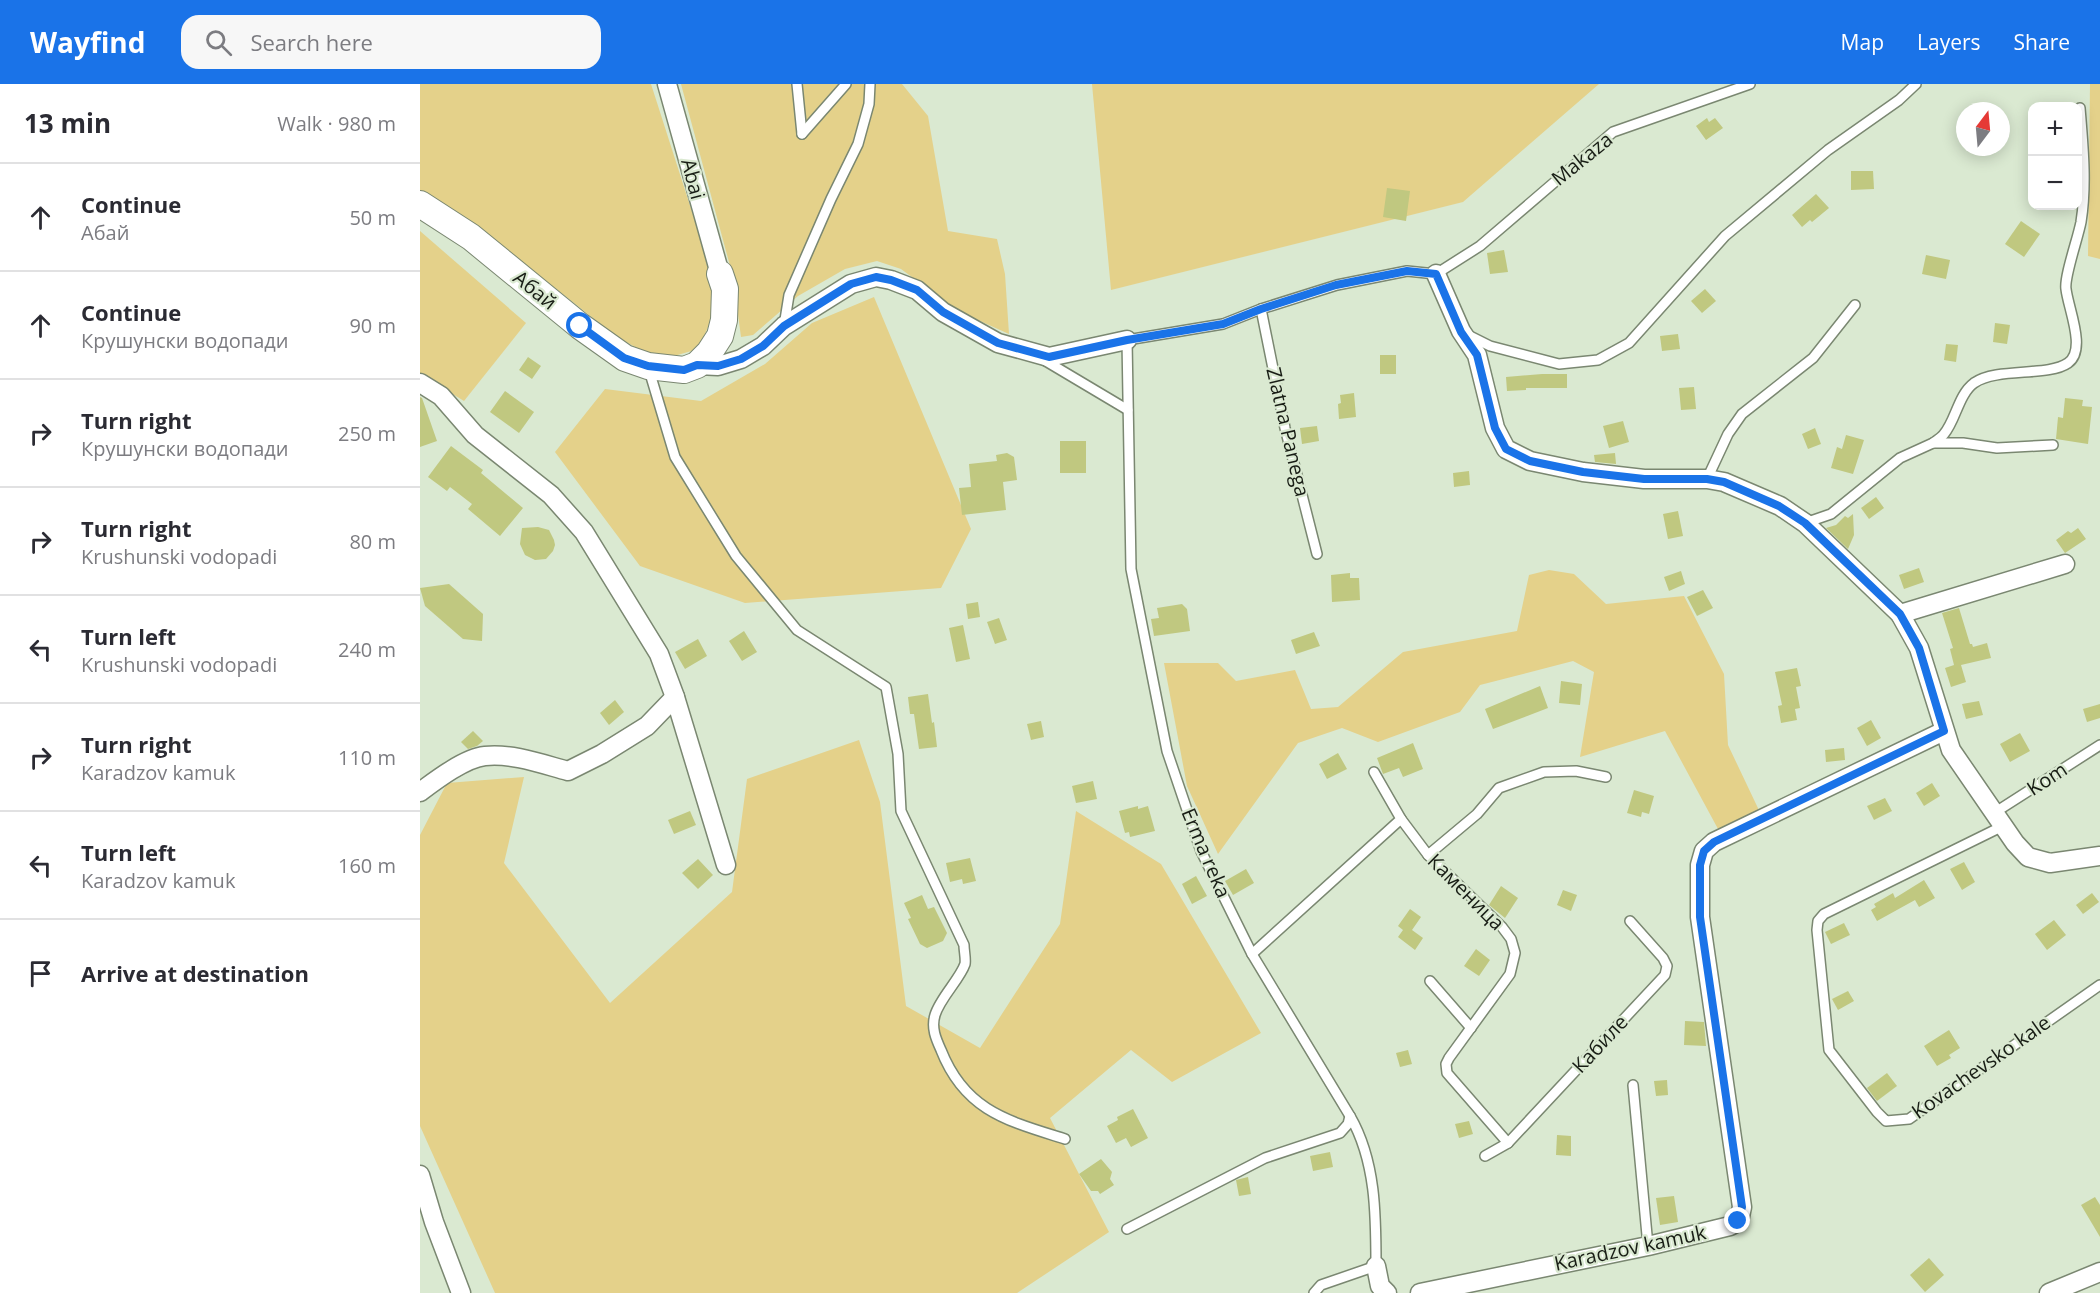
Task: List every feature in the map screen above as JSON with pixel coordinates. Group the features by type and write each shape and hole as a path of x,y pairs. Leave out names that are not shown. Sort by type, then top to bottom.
{"street":[{"name":"Abai","path":"667,84 720,274"},
{"name":"Абай","path":"420,204 471,237 624,358 648,366 684,370 697,365"},
{"path":"697,365 709,353 720,336 724,320 724,289 720,274"},
{"path":"1436,274 1461,332 1477,355 1495,428 1506,449 1530,461 1583,472 1644,479 1707,479 1724,482 1779,506 1805,523 1900,614 1919,648 1951,750 2014,843 2028,857 2050,863 2100,856"},
{"path":"697,365 718,366 741,359 763,346 784,326 851,284 876,277 917,290 943,312 998,343 1049,357 1127,340"},
{"path":"420,384 441,396 475,435 551,495 584,532 659,654 675,697 726,865"},
{"path":"1900,614 2065,564"},
{"path":"420,792 445,772 484,756 515,758 568,771 602,754 647,726 675,697"},
{"name":"Karadzov kamuk","path":"1420,1293 1648,1246 1730,1226 1738,1221 1742,1207 1700,917 1700,865 1704,851 1714,842 1944,731"},
{"path":"420,1175 460,1293"},
{"path":"1376,1266 1380,1286 1387,1293"},
{"path":"2049,1293 2100,1272"}],"lane":[{"path":"797,84 802,134 846,84"},
{"path":"784,326 789,295 858,144 869,104 870,84"},
{"name":"Makaza","path":"1436,274 1480,246 1613,132 1750,84"},
{"path":"1461,332 1490,346 1559,364 1598,360 1629,343 1725,236 1828,150 1899,100 1916,84"},
{"path":"1805,523 1831,514 1900,458 1933,443 1945,433 1966,392 1975,383 2006,374 2056,368 2068,363 2076,353 2076,335 2065,286 2081,220 2084,188 2082,148"},
{"path":"1127,340 1223,324 1336,285 1407,271 1436,274"},
{"path":"1707,479 1728,434 1742,414 1813,358 1855,305"},
{"name":"Zlatna Panega","path":"1261,309 1286,428 1317,554"},
{"name":"Erma reka","path":"1127,340 1131,569 1167,751 1201,851 1252,954 1358,1131 1366,1152 1376,1216 1376,1266"},
{"path":"1032,352 1128,410"},
{"path":"648,366 675,457 736,556 797,630 886,687 898,754 901,811 964,945 965,963 934,1017 934,1032 943,1057 961,1088 984,1107 1006,1120 1065,1139"},
{"path":"1933,443 1963,443 1997,448 2053,445"},
{"name":"Kom","path":"1999,820 2100,746"},
{"path":"1428,855 1477,814 1499,788 1544,772 1576,771 1606,777"},
{"name":"Каменица","path":"1374,772 1401,819 1428,855 1502,927 1511,939 1515,953 1510,974 1446,1064 1447,1073 1508,1143"},
{"path":"1252,954 1401,819"},
{"name":"Kovachevsko kale","path":"1999,820 1824,915 1818,921 1829,1050 1886,1121 1910,1119 2100,985"},
{"name":"Кабиле","path":"1485,1156 1508,1143 1665,975 1667,966 1663,958 1630,921"},
{"path":"1430,981 1471,1028"},
{"path":"1633,1085 1648,1246"},
{"path":"1127,1229 1265,1158 1340,1132 1348,1124 1350,1116"},
{"path":"1314,1293 1321,1285 1376,1266"}],"shaded area":[{"path":"420,84 651,84 702,243 713,293 712,318 695,350 674,356 648,354 617,337 541,277 420,191"},
{"path":"681,84 902,84 928,116 948,231 997,239 1005,274 1009,334 960,312 901,269 877,261 845,269 798,296 753,335 741,337 733,277"},
{"path":"1092,84 1599,84 1463,202 1111,290"},
{"path":"2090,84 2100,84 2100,259 2088,256"},
{"path":"420,231 526,323 464,401 420,374"},
{"path":"874,297 971,529 941,588 745,603 640,566 555,452 605,389 701,401 765,364 812,323"},
{"path":"1549,570 1574,574 1606,604 1684,596 1724,674 1728,745 1766,825 1724,840 1665,731 1580,757 1594,672 1573,661 1480,685 1460,712 1378,742 1342,728 1298,743 1218,854 1187,786 1164,663 1218,663 1236,681 1295,670 1311,709 1338,707 1403,652 1517,631 1529,575"},
{"path":"859,740 880,802 906,1006 980,1048 1060,924 1076,811 1161,864 1261,1033 1172,1082 1131,1050 1050,1118 1109,1232 1017,1293 495,1293 420,1126 420,835 447,783 524,777 504,863 610,1003 732,892 747,779"}],"building":[{"path":"1707,118 1709,122 1715,118 1723,128 1706,140 1696,126"},
{"path":"1851,171 1873,171 1874,189 1851,190"},
{"path":"1387,188 1410,191 1406,221 1383,217"},
{"path":"1816,194 1829,208 1802,227 1792,215"},
{"path":"2021,221 2040,234 2024,257 2005,244"},
{"path":"1504,250 1508,272 1490,274 1487,253"},
{"path":"1926,255 1950,260 1946,279 1922,274"},
{"path":"1705,289 1716,301 1702,313 1691,301"},
{"path":"1995,323 2010,325 2007,344 1993,342"},
{"path":"1678,334 1680,349 1662,351 1660,336"},
{"path":"1946,344 1958,345 1956,362 1944,360"},
{"path":"1380,355 1396,355 1396,374 1380,374"},
{"path":"528,357 541,366 532,379 519,370"},
{"path":"1567,374 1567,388 1526,388 1526,390 1507,391 1506,377"},
{"path":"1694,387 1696,409 1681,410 1679,388"},
{"path":"505,391 534,412 519,433 490,412"},
{"path":"1354,393 1356,417 1339,419 1340,395"},
{"path":"420,397 437,441 420,447"},
{"path":"2065,398 2083,400 2082,406 2092,407 2088,444 2056,439 2058,417 2063,418"},
{"path":"1623,421 1629,442 1609,448 1603,426"},
{"path":"1317,426 1319,441 1302,444 1300,428"},
{"path":"1815,428 1821,444 1808,449 1802,434"},
{"path":"1846,435 1864,440 1853,474 1831,468 1837,447 1842,449"},
{"path":"1060,441 1086,441 1086,473 1060,473"},
{"path":"451,446 483,470 481,473 523,508 500,536 468,509 472,504 450,487 447,491 428,477"},
{"path":"1007,453 1014,457 1017,480 1003,482 1006,510 962,515 959,488 971,487 969,464 997,461 996,455"},
{"path":"1615,453 1616,464 1595,462 1594,455"},
{"path":"1469,471 1470,485 1454,487 1453,473"},
{"path":"1876,497 1884,508 1869,519 1861,508"},
{"path":"1678,511 1683,536 1668,539 1663,514"},
{"path":"1853,514 1854,535 1848,549 1826,528 1836,525 1845,516 1848,518"},
{"path":"538,527 549,530 555,545 546,559 535,560 525,555 520,544 522,528"},
{"path":"2078,528 2086,539 2065,553 2056,540 2068,531 2071,533"},
{"path":"1919,568 1924,582 1904,589 1899,575"},
{"path":"1681,571 1685,584 1669,591 1664,577"},
{"path":"1350,573 1350,578 1359,578 1360,600 1332,602 1331,575"},
{"path":"449,584 483,614 482,641 463,639 425,606 420,588"},
{"path":"1703,590 1713,608 1697,616 1687,597"},
{"path":"978,602 980,617 968,619 966,604"},
{"path":"1182,604 1187,609 1190,631 1154,636 1151,619 1159,618 1157,608"},
{"path":"1959,608 1970,644 1973,647 1987,643 1991,658 1961,665 1966,682 1951,687 1945,668 1954,665 1950,649 1953,648 1942,613"},
{"path":"999,618 1007,640 995,644 987,622"},
{"path":"963,625 970,659 956,662 949,628"},
{"path":"744,631 757,652 742,661 729,641"},
{"path":"1314,632 1320,646 1296,654 1291,640"},
{"path":"698,639 707,656 685,669 675,652"},
{"path":"1797,668 1801,686 1796,687 1800,708 1795,709 1797,720 1781,723 1778,706 1782,705 1775,672"},
{"path":"1561,681 1582,684 1580,705 1559,703"},
{"path":"1540,686 1548,708 1493,729 1485,709"},
{"path":"928,694 937,747 919,749 914,714 910,714 908,697"},
{"path":"615,700 624,712 609,725 600,713"},
{"path":"1979,701 1983,715 1966,719 1962,704"},
{"path":"2100,704 2100,718 2087,722 2083,709"},
{"path":"1871,720 1881,738 1867,746 1857,728"},
{"path":"1041,721 1044,737 1031,740 1027,724"},
{"path":"473,731 483,741 468,749 461,742"},
{"path":"2020,733 2030,751 2010,762 2000,744"},
{"path":"1413,743 1423,769 1403,777 1399,768 1383,774 1377,758"},
{"path":"1844,748 1845,760 1826,762 1825,750"},
{"path":"1338,753 1347,769 1327,779 1319,764"},
{"path":"1093,781 1097,799 1076,803 1072,786"},
{"path":"1932,783 1940,796 1924,806 1916,793"},
{"path":"1634,790 1654,796 1649,814 1642,812 1641,817 1627,813"},
{"path":"1885,798 1892,811 1874,820 1867,806"},
{"path":"1138,806 1138,809 1148,806 1155,831 1130,837 1129,832 1125,833 1119,811"},
{"path":"690,811 696,825 674,834 668,820"},
{"path":"970,858 976,881 963,884 962,879 950,882 946,863"},
{"path":"698,859 713,875 698,889 682,873"},
{"path":"1964,862 1975,882 1962,890 1950,869"},
{"path":"1246,869 1254,883 1233,895 1225,881"},
{"path":"1196,876 1207,896 1192,904 1182,884"},
{"path":"1924,880 1935,898 1919,907 1915,900 1877,921 1871,910 1876,907 1874,904 1893,893 1895,898"},
{"path":"1501,886 1518,898 1505,918 1489,905"},
{"path":"1563,890 1577,895 1571,911 1557,905"},
{"path":"2092,893 2099,902 2083,914 2076,905"},
{"path":"922,895 928,909 934,907 947,933 943,941 927,948 920,944 908,919 911,918 904,903"},
{"path":"1410,909 1421,917 1412,930 1423,938 1415,950 1398,937 1403,930 1398,926"},
{"path":"2054,920 2066,935 2047,950 2035,934"},
{"path":"1844,923 1850,935 1831,944 1825,932"},
{"path":"1476,949 1490,960 1479,976 1464,966"},
{"path":"1848,991 1854,1001 1838,1010 1832,999"},
{"path":"1685,1021 1704,1022 1706,1046 1684,1045"},
{"path":"1949,1030 1960,1048 1949,1055 1951,1058 1937,1066 1924,1046"},
{"path":"1408,1050 1412,1064 1400,1067 1396,1053"},
{"path":"1887,1073 1897,1086 1877,1101 1867,1088"},
{"path":"1667,1080 1668,1095 1656,1096 1654,1081"},
{"path":"1133,1109 1148,1138 1131,1147 1126,1138 1116,1143 1107,1126 1118,1120 1117,1117"},
{"path":"1469,1121 1473,1134 1459,1138 1455,1124"},
{"path":"1557,1135 1571,1136 1571,1156 1556,1155"},
{"path":"1330,1152 1333,1167 1313,1171 1310,1156"},
{"path":"1101,1159 1112,1172 1110,1179 1114,1185 1100,1194 1098,1191 1091,1191 1079,1174"},
{"path":"1248,1177 1251,1194 1239,1196 1236,1180"},
{"path":"1674,1196 1678,1222 1660,1225 1656,1198"},
{"path":"2095,1197 2100,1205 2100,1237 2081,1205"},
{"path":"1929,1258 1944,1275 1925,1292 1910,1275"}],"route":[{"path":"580,326 624,358 648,366 684,370 697,365 718,366 741,359 763,346 784,326 851,284 876,277 917,290 943,312 998,343 1049,357 1127,340 1223,324 1336,285 1407,271 1436,274 1461,332 1477,355 1495,428 1506,449 1530,461 1583,472 1644,479 1707,479 1724,482 1779,506 1805,523 1900,614 1919,648 1944,731 1714,842 1704,851 1700,865 1700,917 1742,1207 1738,1221"}]}
